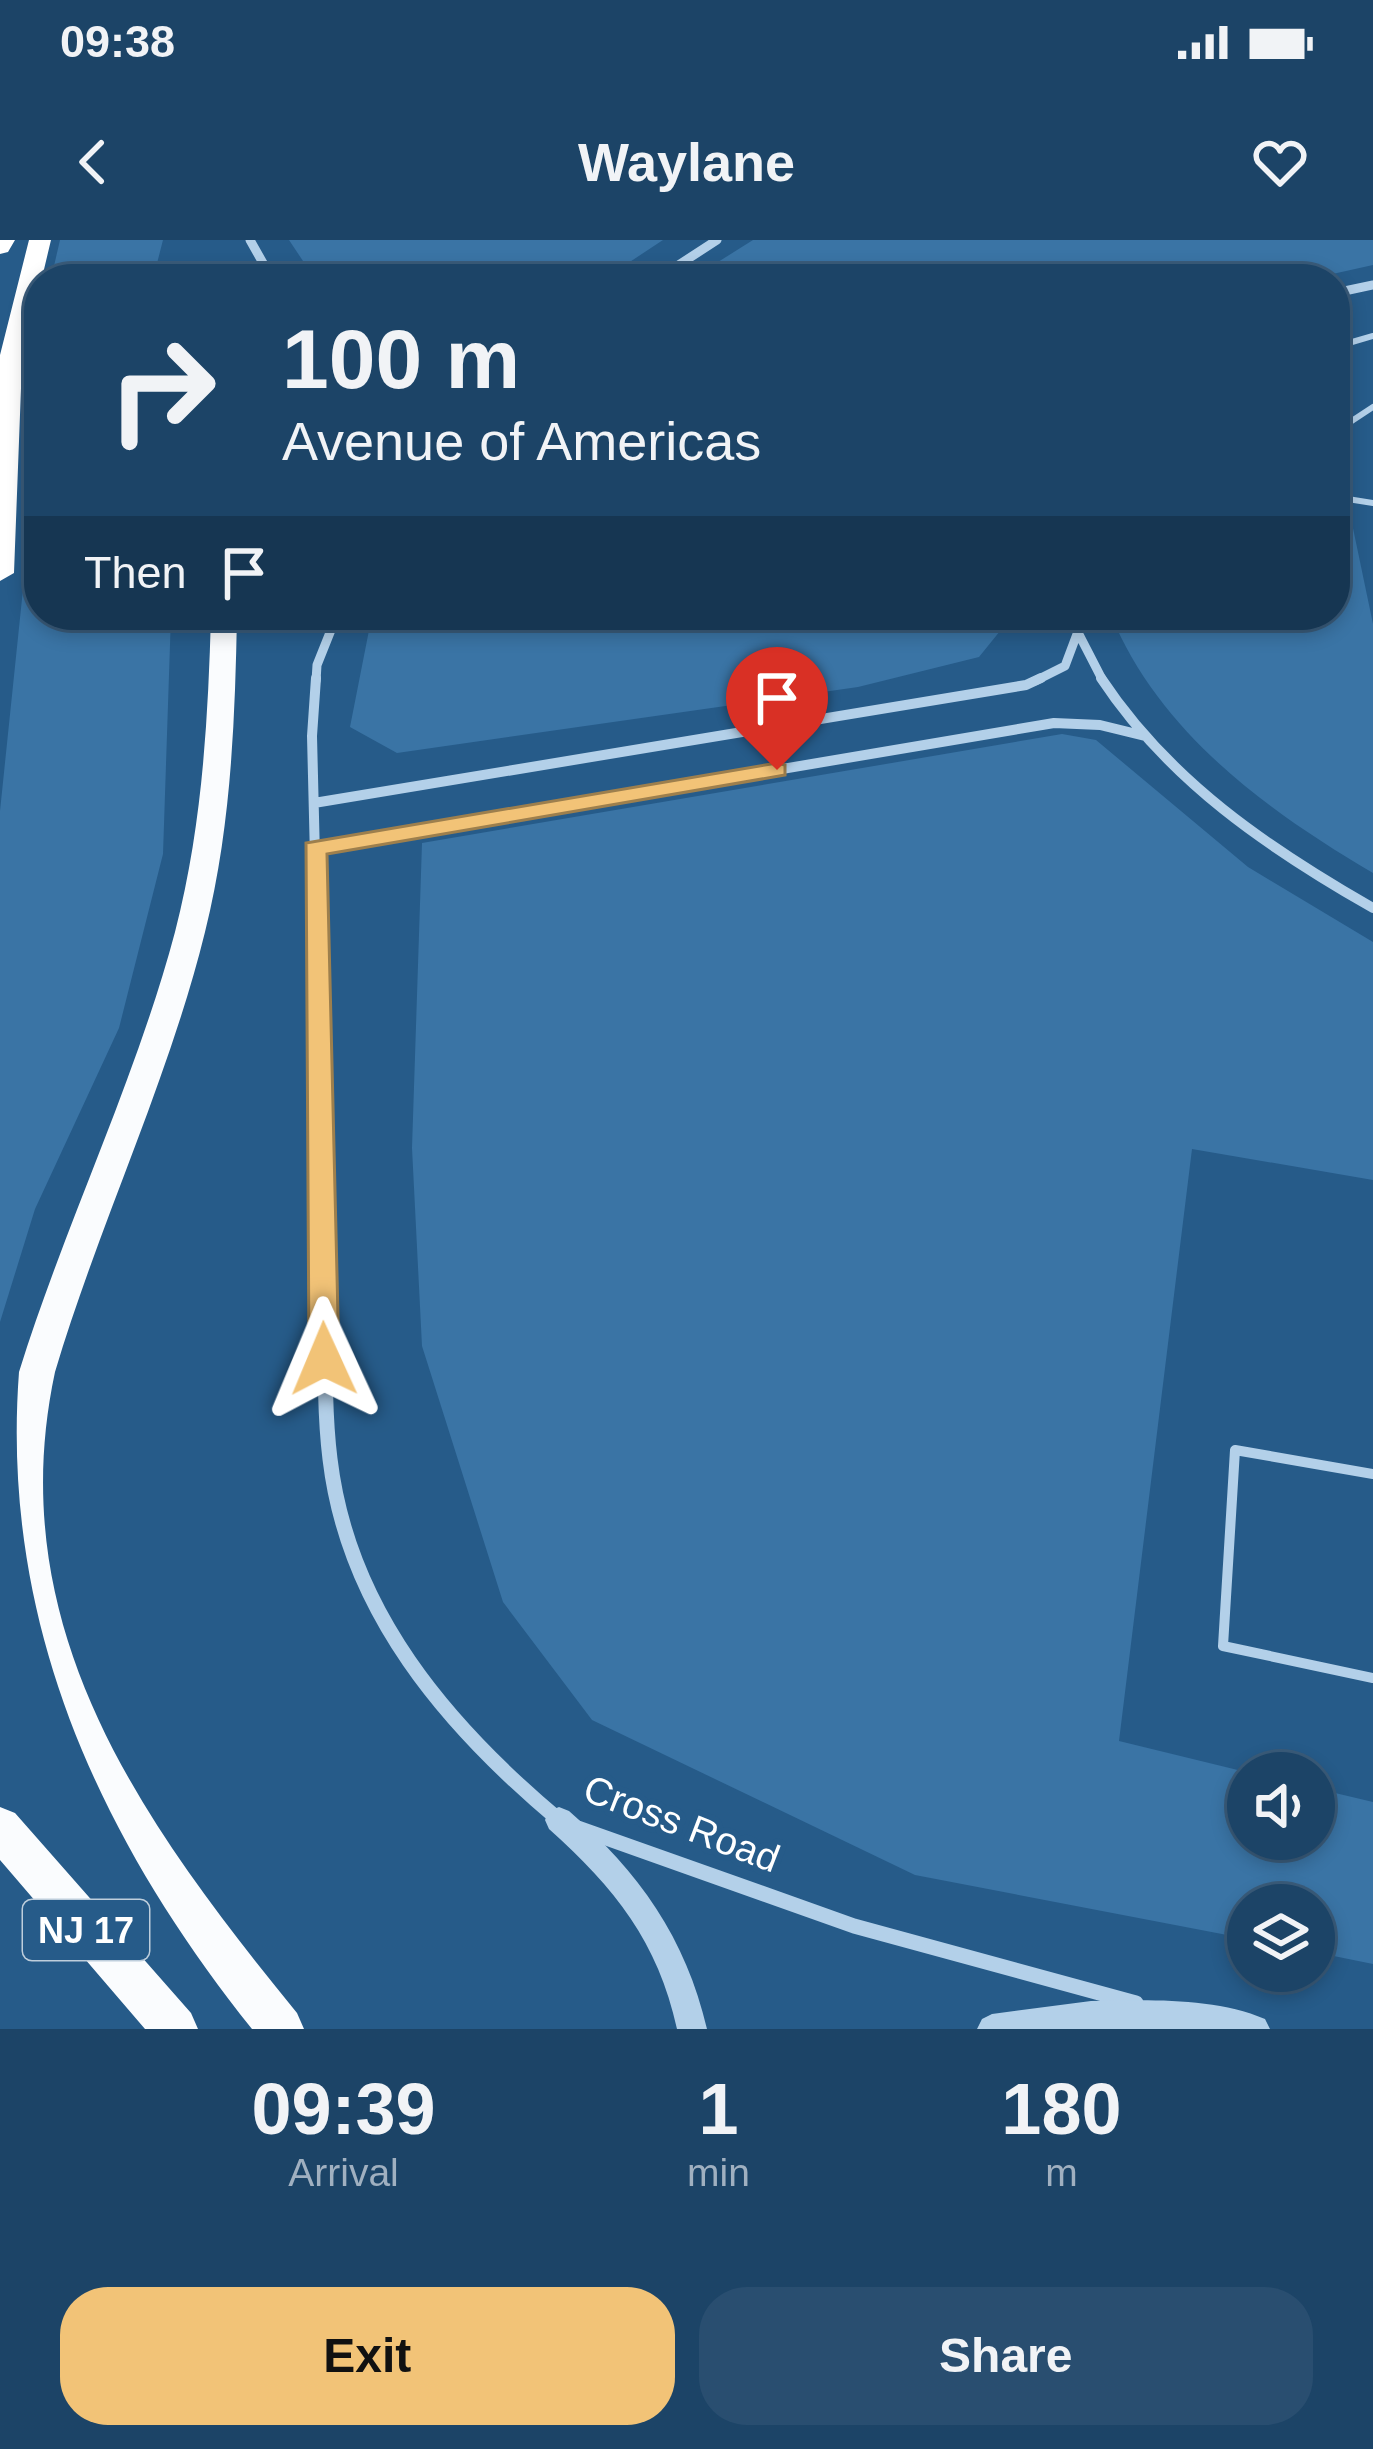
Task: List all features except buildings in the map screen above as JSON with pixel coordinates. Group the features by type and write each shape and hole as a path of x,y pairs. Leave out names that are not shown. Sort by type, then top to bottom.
{"highway":[{"path":"0,573 6,372 24,288"},
{"path":"223,630 217,790 196,912 27,1399 19,1504 37,1622 59,1688 90,1753 202,1930 281,2029"},
{"name":"NJ 17","path":"0,1828 175,2029"}],"street":[{"path":"680,264 717,240"},
{"name":"Cross Road","path":"331,630 317,665 314,803 325,1405 341,1520 362,1583 392,1642 436,1706 494,1767 559,1820 682,1868 932,1951 1256,2029"},
{"path":"1075,630 1116,701 1145,736 1227,813 1278,851 1373,908"},
{"path":"314,803 1027,686 1065,667 1077,634"},
{"path":"315,848 1054,723 1100,725 1145,736"},
{"path":"559,1820 607,1860 643,1903 671,1960 692,2029"},
{"path":"992,2029 1037,2019 1122,2014 1208,2019"}],"lane":[{"path":"1373,1474 1235,1450 1223,1646 1373,1678"}],"shaded area":[{"path":"60,240 163,240 157,264 54,264"},
{"path":"289,240 663,240 627,264 305,264"},
{"path":"753,240 1373,240 1373,265 1350,270 1350,264 715,264"},
{"path":"1350,514 1373,624 1373,873 1294,823 1220,765 1157,696 1118,630 1350,630"},
{"path":"24,580 24,630 170,630 163,854 119,1028 35,1209 0,1322 0,811"},
{"path":"369,630 1001,630 979,657 858,687 397,753 350,727"},
{"path":"1062,734 1096,740 1248,867 1373,942 1373,1180 1192,1149 1119,1741 1227,1767 1227,1860 1335,1860 1335,1793 1373,1802 1373,1964 1335,1956 1335,1884 1227,1884 1227,1935 915,1875 592,1720 503,1602 422,1346 412,1148 422,843"}],"route":[{"path":"324,1359 315,848 777,770"}]}
